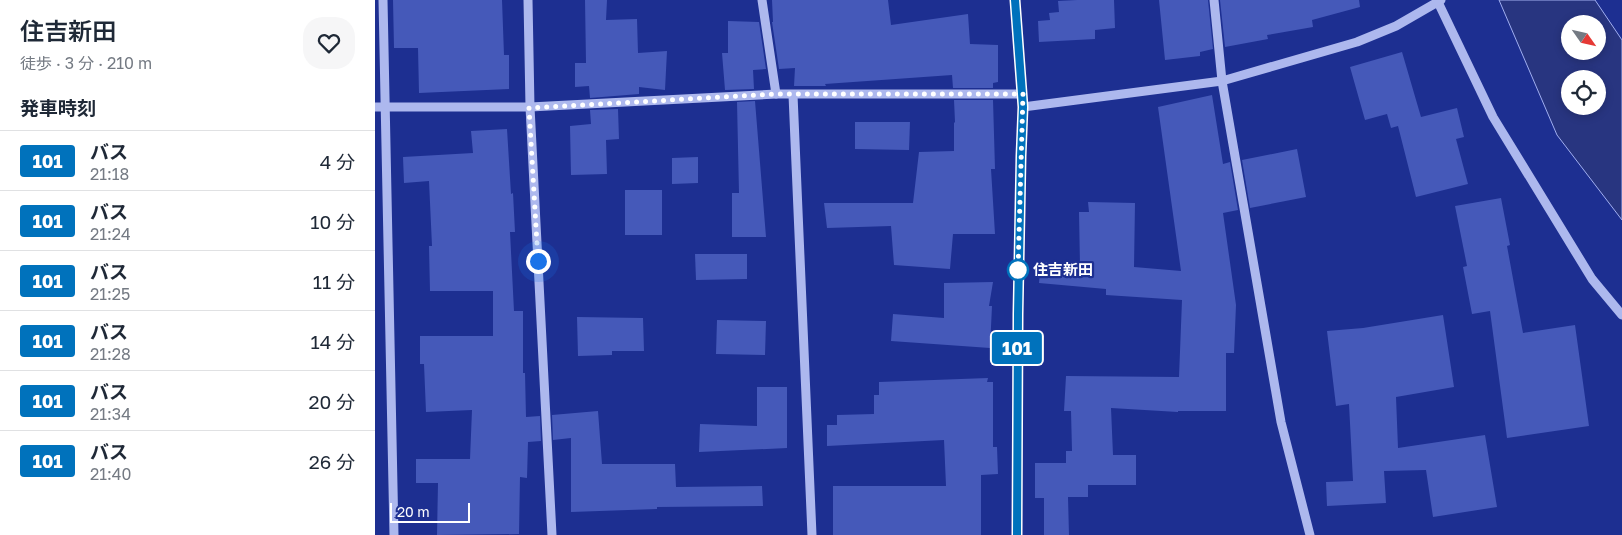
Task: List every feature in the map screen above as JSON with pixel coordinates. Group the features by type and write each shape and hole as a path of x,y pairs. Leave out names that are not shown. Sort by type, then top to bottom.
{"street":[{"path":"383,0 394,535"},
{"path":"528,0 529,108 552,535"},
{"path":"762,0 776,94"},
{"path":"1015,0 1023,94 1018,314 1017,535"},
{"path":"1214,0 1222,81 1281,422 1310,535"},
{"path":"1023,107 1222,81 1357,42 1396,26 1439,0 1493,117 1593,279 1622,314"},
{"path":"375,107 529,108 776,94 1023,94"},
{"path":"793,95 812,535"}],"shaded area":[{"path":"1499,0 1595,0 1605,15 1561,15 1561,60 1606,60 1606,16 1622,40 1622,220 1557,135"}],"building":[{"path":"393,0 502,0 504,55 509,55 509,89 419,93 418,48 394,48"},
{"path":"585,0 607,0 606,20 637,19 638,53 667,51 665,90 639,87 639,94 590,98 589,86 575,87 575,63 586,63"},
{"path":"772,0 888,0 891,25 968,14 970,44 998,45 998,82 993,83 993,88 953,88 952,75 825,84 826,86 794,86 795,68 779,69 772,22"},
{"path":"1114,0 1115,28 1095,30 1095,39 1039,42 1038,21 1050,20 1049,13 1059,12 1058,1"},
{"path":"1159,0 1208,0 1213,49 1200,52 1200,56 1165,60"},
{"path":"1220,0 1359,0 1360,7 1312,20 1313,27 1267,35 1268,39 1225,47"},
{"path":"728,21 759,22 766,69 753,70 754,89 725,90 722,53 728,53"},
{"path":"1402,52 1421,117 1457,108 1464,137 1456,139 1468,184 1416,197 1398,126 1391,128 1387,114 1365,120 1350,67"},
{"path":"1212,95 1223,164 1230,162 1238,210 1223,213 1236,305 1234,353 1226,353 1226,411 1178,412 1111,408 1113,455 1136,455 1136,485 1088,485 1088,497 1068,497 1069,535 1044,535 1044,498 1035,498 1035,463 1066,463 1066,451 1072,451 1071,411 1064,411 1066,376 1179,377 1182,300 1106,295 1106,289 1039,283 1041,262 1080,266 1079,212 1089,212 1088,202 1135,203 1134,267 1181,271 1158,107"},
{"path":"954,100 993,100 995,169 991,169 995,234 953,234 950,269 894,265 891,226 827,228 824,203 913,203 919,152 954,151"},
{"path":"755,101 766,237 732,237 732,193 739,193 737,102"},
{"path":"618,109 619,139 606,140 607,174 571,175 570,126 591,124 590,110"},
{"path":"855,122 910,122 909,150 855,149"},
{"path":"507,129 515,232 510,232 514,311 523,311 523,373 525,373 526,417 540,416 541,441 528,442 527,478 520,477 519,534 437,535 438,483 416,483 416,459 470,459 472,410 426,412 424,364 420,364 420,336 493,336 493,291 430,291 429,246 432,246 429,181 404,183 403,157 473,153 471,131"},
{"path":"1297,149 1306,197 1250,208 1242,160"},
{"path":"698,157 698,183 672,184 672,158"},
{"path":"625,190 662,190 662,235 625,235"},
{"path":"1501,198 1510,245 1507,246 1523,333 1575,325 1589,426 1507,438 1490,311 1472,314 1463,267 1467,266 1455,206"},
{"path":"695,254 747,254 747,279 696,280"},
{"path":"993,282 989,306 992,306 990,348 891,341 893,314 944,318 944,283"},
{"path":"1443,315 1454,387 1396,397 1398,448 1485,435 1497,507 1433,517 1426,470 1384,471 1386,503 1327,506 1326,482 1353,481 1349,404 1336,406 1327,331 1363,328"},
{"path":"577,317 643,318 644,351 612,351 612,355 578,356"},
{"path":"717,320 766,321 765,355 716,354"},
{"path":"988,378 987,382 993,382 993,447 997,447 998,474 981,475 981,535 833,535 833,486 946,486 944,440 827,446 827,425 837,425 837,415 874,414 874,395 879,395 879,382"},
{"path":"757,387 787,387 787,448 699,452 700,424 757,426"},
{"path":"598,411 602,464 675,464 676,487 762,486 763,506 657,507 657,509 571,512 571,438 553,440 552,415"}],"bus line":[{"name":"101","path":"1015,0 1023,107 1018,314 1017,535"}],"place":[{"name":"住吉新田","path":"1018,270"}],"route":[{"path":"538,261 529,108 776,94 1023,94 1018,270"}]}
